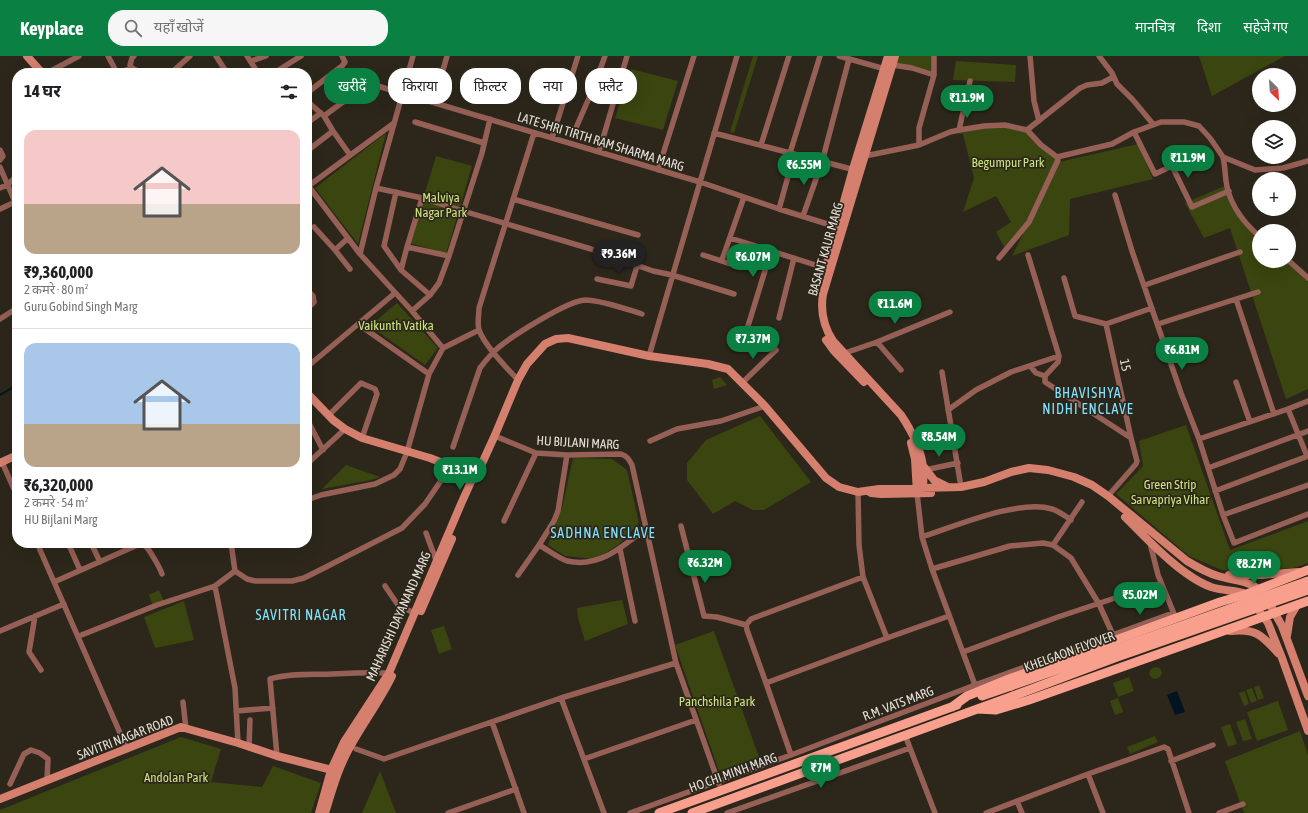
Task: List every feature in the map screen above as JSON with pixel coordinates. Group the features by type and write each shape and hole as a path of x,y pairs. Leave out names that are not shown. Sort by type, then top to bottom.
{"main road":[{"path":"27,56 38,68"},
{"name":"BASANT KAUR MARG","path":"862,155 888,56"},
{"name":"BASANT KAUR MARG","path":"895,56 837,227 825,268 818,295 818,320 824,336 834,351 904,426 922,469"},
{"name":"BASANT KAUR MARG","path":"857,170 823,294 823,319 834,341 901,415 915,439 922,469 920,490"},
{"name":"MAHARISHI DAYANAND MARG","path":"381,692 436,560 495,436 518,380 527,364 536,353 545,344 556,338 568,338 649,356 722,366 732,372 765,406 826,478 839,487 858,492 881,494 961,487 984,482 1017,470 1035,468 1074,477 1092,485 1107,498"},
{"path":"312,398 345,429 362,438 430,458 477,474"},
{"path":"1,462 12,458"},
{"path":"905,488 922,469 938,483 950,487"},
{"name":"MAHARISHI DAYANAND MARG","path":"867,492 880,489 905,488 920,490 972,489 992,484 1013,475 1033,472 1073,481 1107,498"},
{"name":"MAHARISHI DAYANAND MARG","path":"319,813 344,742 381,692 437,575 477,474"},
{"path":"1107,498 1187,561 1207,572 1250,584 1258,589 1266,598 1282,626 1308,696"},
{"path":"1125,513 1150,542 1166,557 1195,579 1210,587 1247,594 1264,617 1282,658 1308,730"},
{"path":"1207,572 1234,575 1266,575 1305,571"},
{"path":"952,707 967,696 1008,679 1176,616 1247,594 1305,571"},
{"name":"KHELGAON FLYOVER","path":"952,707 1308,581"},
{"name":"KHELGAON FLYOVER","path":"978,709 1117,657 1308,590"},
{"path":"978,709 996,710 1022,702 1275,614 1308,601"},
{"path":"1287,638 1290,617 1297,605"},
{"path":"1176,616 1191,617 1196,620 1199,625 1200,630 1198,636 1190,643"},
{"path":"1220,632 1243,630 1254,632 1266,640 1282,658"},
{"name":"HO CHI MINH MARG","path":"659,813 720,786 952,707"},
{"name":"HO CHI MINH MARG","path":"692,813 978,709"},
{"name":"SAVITRI NAGAR ROAD","path":"0,799 181,727 277,756 335,770"},
{"name":"MAHARISHI DAYANAND MARG","path":"325,813 335,770"}],"street":[{"path":"56,68 79,56"},
{"path":"108,56 114,68"},
{"path":"132,68 130,62 134,56"},
{"path":"176,68 190,56"},
{"path":"216,56 224,68"},
{"path":"255,68 249,58 266,56"},
{"path":"282,68 301,56"},
{"path":"312,89 342,66 345,62 342,56"},
{"path":"410,68 413,56"},
{"path":"444,68 447,56"},
{"path":"552,138 578,56"},
{"path":"575,130 593,89 605,56"},
{"path":"599,152 627,56"},
{"path":"658,170 694,56"},
{"path":"649,356 737,56"},
{"path":"761,145 789,56"},
{"path":"779,209 792,154 820,56"},
{"path":"839,56 884,69"},
{"path":"919,146 919,128 934,75 934,56"},
{"path":"1030,56 1034,101 1039,121"},
{"path":"1099,56 1121,88 1153,124"},
{"path":"803,216 822,162 849,59"},
{"path":"893,65 912,68 934,75"},
{"path":"1027,130 1080,88 1087,84 1102,83 1114,77"},
{"path":"959,130 970,82"},
{"path":"312,120 338,104"},
{"path":"360,254 376,188 400,104"},
{"name":"LATE SHRI TIRTH RAM SHARMA MARG","path":"441,104 700,182 837,227"},
{"path":"312,106 322,115 350,155"},
{"path":"412,311 430,295 439,283 463,211 490,119"},
{"path":"415,122 484,143"},
{"path":"1056,157 1112,144 1134,132 1161,122 1184,122 1199,126 1210,138 1223,157 1226,182 1233,206 1240,218 1252,229"},
{"path":"312,182 394,123"},
{"path":"862,155 919,146 959,130 984,126 1005,125 1027,130 1058,160 1029,222 1000,258"},
{"path":"312,147 332,131"},
{"path":"1134,132 1155,174 1172,166 1192,207 1229,191"},
{"path":"518,380 493,353 479,330 479,308 534,133"},
{"path":"714,133 857,170"},
{"path":"0,150 3,156 0,160"},
{"path":"1223,157 1258,171 1283,168 1308,161"},
{"path":"0,167 12,194"},
{"path":"0,188 12,180"},
{"path":"376,188 422,198 591,249 637,266 734,294"},
{"path":"396,192 384,248 401,270 430,295"},
{"path":"312,193 347,239 443,348"},
{"path":"1115,195 1132,251 1145,285 1180,393 1199,439 1223,515 1234,543 1308,514"},
{"path":"722,260 744,197"},
{"path":"401,270 422,198"},
{"path":"513,200 638,235"},
{"path":"0,209 12,204"},
{"path":"314,227 350,269"},
{"path":"730,238 825,268"},
{"path":"334,250 347,239"},
{"path":"407,247 449,256"},
{"path":"748,326 771,251"},
{"path":"1145,285 1240,252"},
{"path":"703,254 740,267"},
{"path":"1028,255 1059,356 1058,362 1045,376"},
{"path":"779,318 794,258"},
{"path":"597,278 631,286 637,266"},
{"path":"1296,267 1308,278"},
{"path":"1064,278 1075,316 1106,324 1152,308"},
{"path":"1158,324 1258,292"},
{"path":"312,363 395,293"},
{"path":"312,295 314,302 312,304"},
{"path":"1236,299 1274,414"},
{"path":"453,447 480,368 500,346 550,314 580,301 595,301 642,314"},
{"path":"0,319 12,311"},
{"path":"845,353 877,342 950,312"},
{"path":"358,324 429,374"},
{"name":"15","path":"1106,324 1131,438 1137,457 1137,462 1107,498"},
{"path":"312,498 375,484 394,475 400,469 407,452 429,374 443,348 479,330"},
{"path":"877,342 901,370"},
{"path":"742,383 776,350"},
{"path":"948,410 976,390 1011,372 1059,356"},
{"path":"1030,366 1036,373 1045,376"},
{"path":"942,372 961,487"},
{"path":"1045,376 1047,384 1131,438"},
{"path":"1236,382 1250,422"},
{"path":"329,415 361,383 376,389 377,394 362,438"},
{"path":"1199,439 1308,401"},
{"path":"650,441 677,429 721,421 765,406"},
{"path":"1216,491 1308,456 1288,409"},
{"path":"312,429 323,450"},
{"path":"312,460 345,429"},
{"path":"1208,468 1308,431"},
{"name":"HU BIJLANI MARG","path":"495,436 536,453 567,455 621,454 626,456 632,465 676,663 720,786"},
{"path":"504,521 536,453"},
{"path":"518,575 554,521 558,511 567,455"},
{"path":"1,462 12,482"},
{"path":"922,469 958,462"},
{"path":"232,548 235,571 247,579 255,581 292,581 304,578 402,528 425,504 451,466"},
{"path":"1223,515 1308,485"},
{"path":"920,490 922,537 932,569 975,685"},
{"path":"858,492 859,545 863,577 887,638"},
{"path":"1053,545 1082,502"},
{"path":"922,537 1005,510 1034,506 1054,509 1071,520"},
{"path":"681,526 704,616 717,616 746,625"},
{"path":"539,545 565,560 581,562 596,561 620,549 645,529"},
{"path":"426,533 436,560"},
{"path":"1150,542 1160,583 1176,616"},
{"path":"932,569 1010,546 1043,543 1053,545 1071,558 1099,604 1113,635"},
{"path":"39,548 79,636 127,749"},
{"path":"70,548 80,570"},
{"path":"93,548 100,562"},
{"path":"54,582 131,548"},
{"path":"148,548 162,574"},
{"path":"620,549 635,621"},
{"path":"79,636 157,605 215,586 235,571"},
{"path":"746,625 751,620 863,577"},
{"path":"963,652 1058,617 1160,583"},
{"path":"215,586 235,688 238,743"},
{"path":"385,586 398,605 414,613"},
{"path":"0,631 64,604"},
{"path":"35,616 29,652 41,670"},
{"path":"766,683 949,616"},
{"name":"R.M. VATS MARG","path":"630,813 720,786 791,755 975,685 1113,635 1176,616"},
{"path":"746,625 791,755"},
{"path":"356,749 384,759 562,698 676,663"},
{"path":"277,756 270,679 305,675 371,672 388,673"},
{"path":"562,698 604,813"},
{"path":"183,702 186,729"},
{"path":"236,711 273,708"},
{"path":"249,747 250,720"},
{"path":"584,759 696,720"},
{"path":"492,722 524,813"},
{"path":"905,735 935,813"},
{"path":"1171,761 1213,745"},
{"path":"986,813 1164,747 1168,749 1189,813"},
{"path":"727,813 910,748"},
{"path":"10,784 24,754 31,750 40,753 48,759 47,780"},
{"path":"1088,774 1103,813"},
{"path":"448,813 516,789"},
{"path":"1017,801 1022,813"},
{"path":"1219,813 1243,804"}],"green space":[{"path":"753,56 758,56 734,133 730,132"},
{"path":"896,56 934,56 934,75 894,62"},
{"path":"1199,56 1285,56 1263,68 1252,68 1252,74 1212,96"},
{"path":"956,61 1016,65 1015,82 953,80"},
{"path":"637,71 678,81 663,130 615,118 620,104 637,104"},
{"name":"Begumpur Park","path":"1005,125 1023,129 1059,162 1138,144 1153,179 1070,199 1069,235 1012,256 1023,234 1007,252 996,232 1011,222 996,196 963,212 974,178 963,134 950,132"},
{"path":"386,133 358,244 315,188"},
{"name":"Malviya Nagar Park","path":"436,156 472,166 446,254 410,243"},
{"path":"1227,185 1233,205 1252,226 1252,268 1296,267 1308,278 1308,389 1286,399 1230,228 1204,238 1185,203"},
{"name":"Vaikunth Vatika","path":"397,303 438,348 425,365 370,326"},
{"path":"720,377 727,385 714,389 712,380"},
{"path":"760,416 811,482 764,510 753,510 735,501 713,514 687,480 687,463 706,440"},
{"name":"Green Strip Sarvapriya Vihar","path":"1186,425 1230,550 1308,521 1308,563 1294,568 1235,571 1222,570 1189,556 1116,494 1143,466 1139,441"},
{"path":"573,458 612,459 627,470 639,523 618,545 596,559 565,556 548,545 562,508"},
{"path":"346,465 380,477 322,489"},
{"path":"159,590 164,601 153,606 149,595"},
{"path":"622,600 628,624 585,641 578,618 577,608"},
{"path":"184,601 194,640 155,648 144,617"},
{"path":"444,626 452,649 439,654 431,630"},
{"name":"Panchshila Park","path":"714,631 759,757 719,771 675,645"},
{"path":"1155,667 1160,668 1162,673 1160,677 1156,679 1152,678 1149,674 1151,669"},
{"path":"1129,677 1134,691 1118,697 1113,683"},
{"path":"1259,685 1264,698 1258,700 1254,687"},
{"path":"1252,688 1257,701 1251,703 1246,690"},
{"path":"1245,691 1249,704 1244,706 1239,693"},
{"path":"1118,698 1123,712 1115,715 1110,701"},
{"path":"1278,701 1288,730 1257,741 1247,712"},
{"path":"1245,719 1252,739 1243,741 1236,722"},
{"path":"1230,724 1237,744 1228,747 1221,727"},
{"path":"1300,731 1308,755 1308,813 1244,813 1225,761"},
{"path":"1155,736 1158,742 1130,754 1127,747"},
{"name":"Andolan Park","path":"181,737 221,749 211,782 262,787 273,766 321,783 311,813 0,813 0,810"},
{"path":"380,771 396,813 362,813"}],"water":[{"path":"1177,691 1185,712 1175,715 1167,695"}],"waterway":[{"path":"0,395 12,388"}],"district":[{"name":"BHAVISHYA NIDHI ENCLAVE","path":"1088,402"},
{"name":"SADHNA ENCLAVE","path":"603,533"},
{"name":"SAVITRI NAGAR","path":"301,615"}]}
